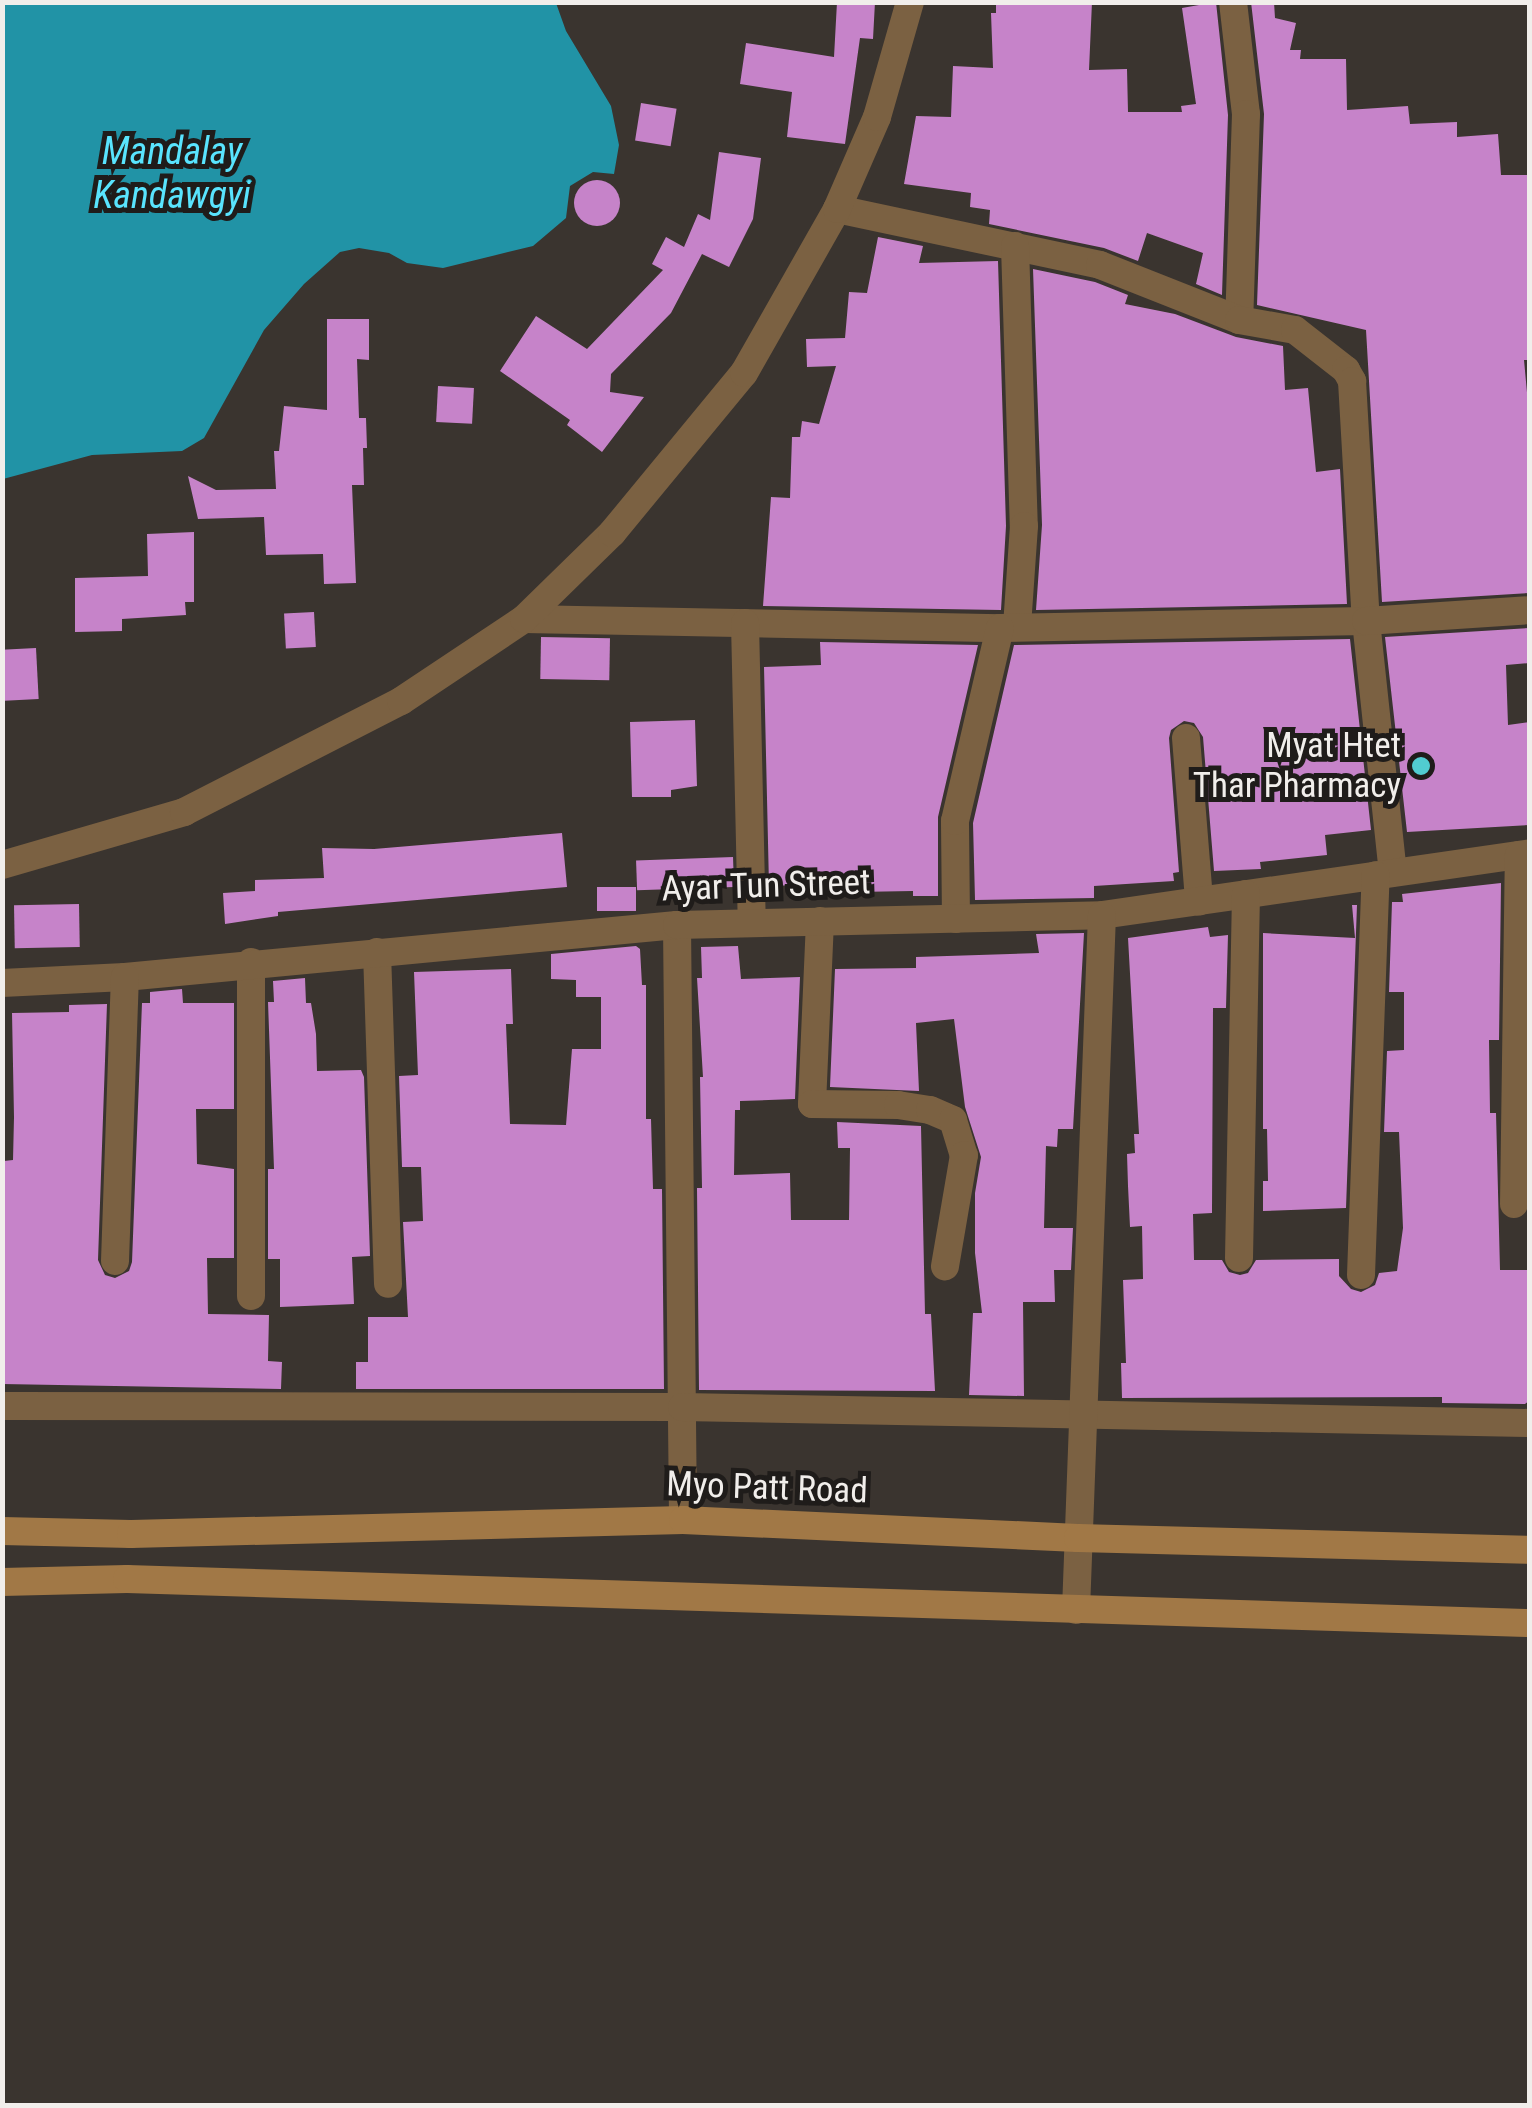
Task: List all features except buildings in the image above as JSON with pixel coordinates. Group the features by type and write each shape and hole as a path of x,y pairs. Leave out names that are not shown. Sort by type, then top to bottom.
{"main road":[{"name":"Myo Patt Road","path":"2,1531 131,1534 683,1520 1078,1538 1530,1550"},
{"path":"126,1579 131,1534"},
{"path":"2,1582 126,1579 1530,1623"}],"street":[{"path":"2,864 184,812 400,701 524,619 612,533 744,373 837,209 877,117 910,2"},
{"path":"1233,2 1246,114 1238,320"},
{"path":"837,209 1100,265 1238,320 1295,330 1350,376 1384,874 1362,1275"},
{"path":"956,919 955,821 1008,627 1024,526 1014,246"},
{"path":"524,619 1008,627 1366,621 1530,610"},
{"path":"744,623 752,923"},
{"path":"1186,738 1200,901"},
{"path":"1514,1204 1524,854"},
{"name":"Ayar Tun Street","path":"2,984 125,977 251,962 678,925 1102,915 1524,854"},
{"path":"1239,1258 1246,894"},
{"path":"1076,1610 1102,915"},
{"path":"820,921 812,1104 898,1105 953,1120 964,1154 945,1266"},
{"path":"678,925 683,1520"},
{"path":"376,952 388,1284"},
{"path":"251,962 252,1296"},
{"path":"116,1262 125,977"},
{"path":"2,1406 682,1407 1530,1423"}],"water":[{"name":"Mandalay Kandawgyi","path":"2,3 556,3 566,31 611,106 619,145 614,174 593,172 570,186 566,218 533,246 443,268 407,263 389,253 359,248 340,252 304,284 264,330 204,438 182,451 92,455 3,479"}],"place":[{"name":"Myat Htet Thar Pharmacy","path":"1421,766"}]}
